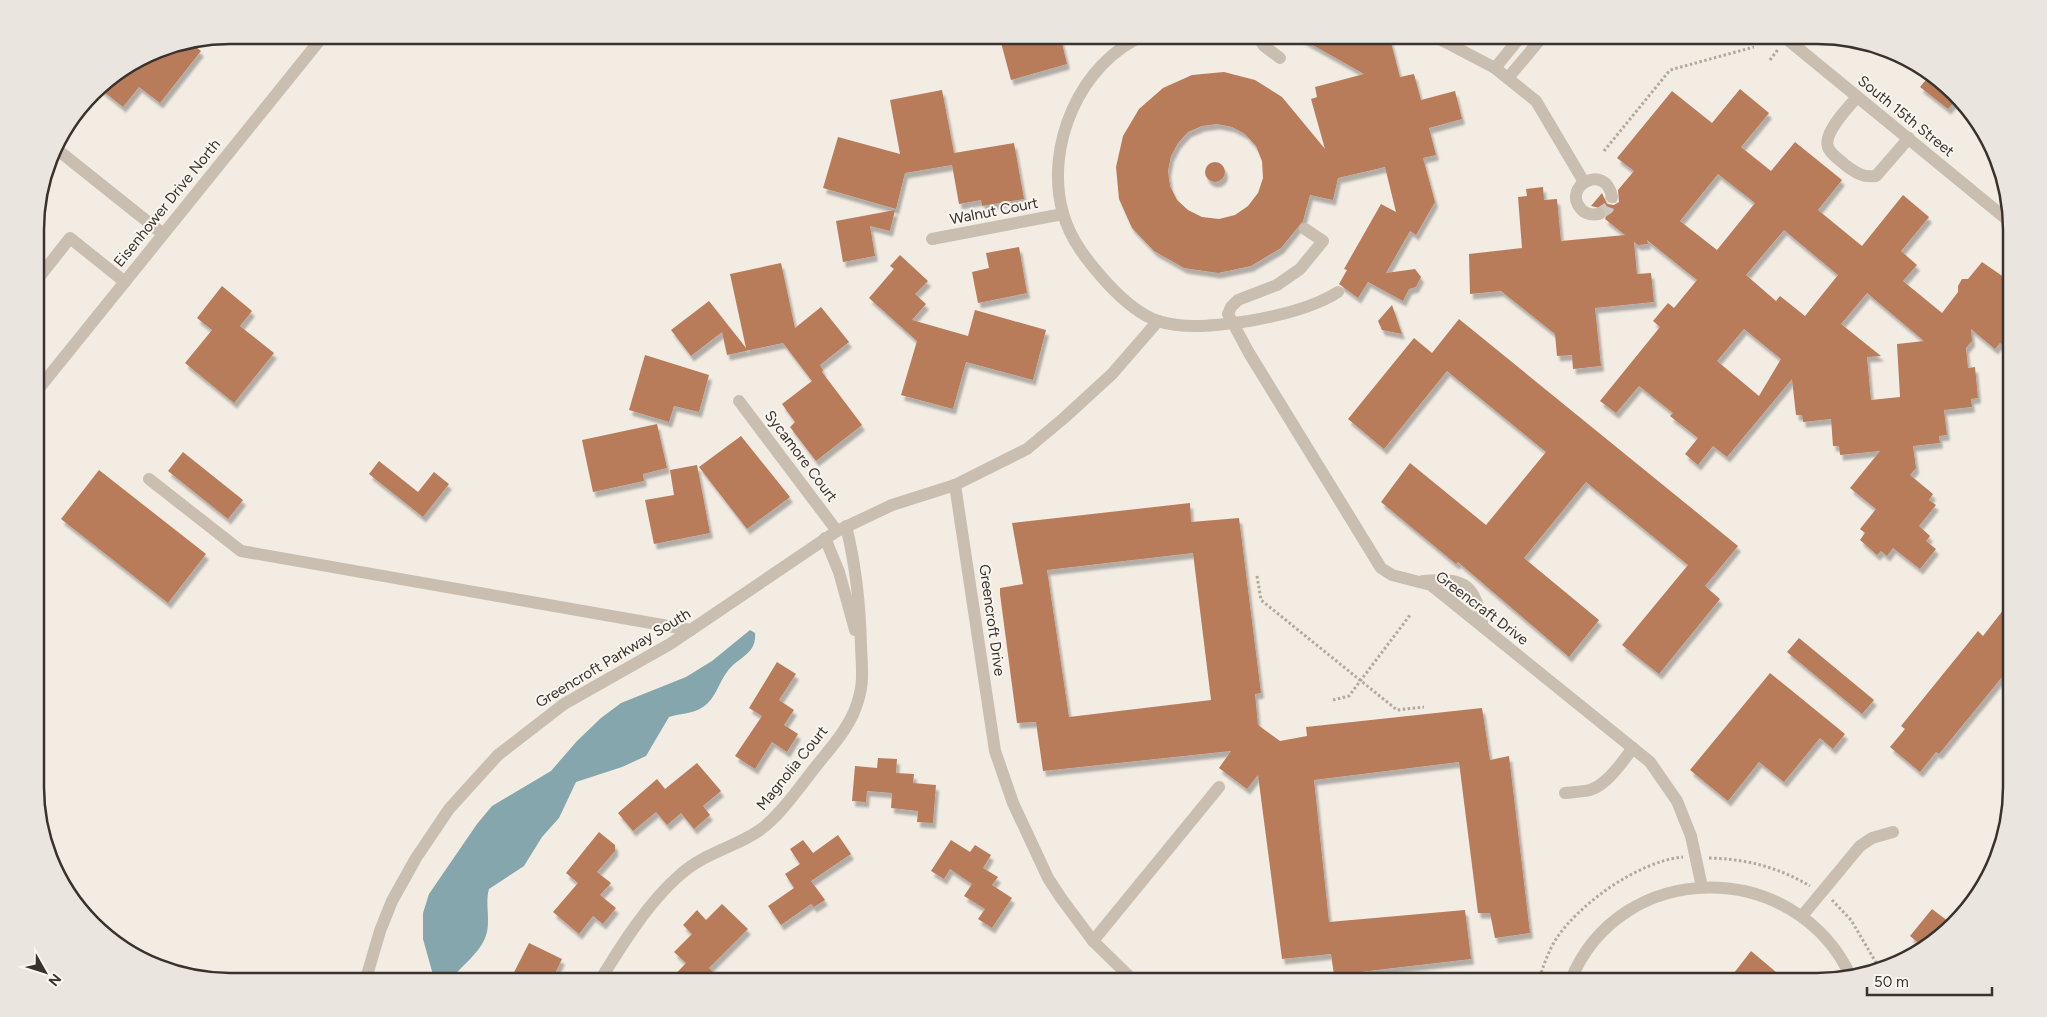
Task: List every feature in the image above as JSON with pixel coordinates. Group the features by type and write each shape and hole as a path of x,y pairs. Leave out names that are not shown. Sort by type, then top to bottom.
{"street":[{"name":"Eisenhower Drive North","path":"44,382 317,44"},
{"path":"1129,44 1104,63 1090,79 1077,100 1068,121 1061,148 1058,174 1063,214 1083,255 1098,273 1134,306 1158,321 1193,326 1261,318 1326,300 1338,292"},
{"path":"1263,44 1280,58"},
{"path":"1449,44 1495,68 1536,101 1584,182"},
{"path":"1495,68 1515,44"},
{"path":"1508,78 1536,44"},
{"name":"South 15th Street","path":"1793,44 2003,216"},
{"path":"1857,97 1834,125 1828,138 1827,146 1832,153 1856,174 1866,177 1876,176 1909,138"},
{"path":"61,152 163,234"},
{"path":"1599,214 1588,214 1579,207 1577,191 1584,182 1600,180 1609,187 1612,198"},
{"name":"Walnut Court","path":"932,239 1063,214"},
{"path":"1231,323 1228,314 1238,300 1277,284 1300,269 1323,241 1305,228"},
{"path":"44,271 70,238 125,282"},
{"path":"955,485 1027,449 1052,429 1112,374 1158,321"},
{"name":"Greencraft Drive","path":"1231,323 1381,568 1392,575 1420,581 1431,586 1650,762 1677,801 1693,843 1702,887"},
{"name":"Sycamore Court","path":"739,401 841,528"},
{"path":"148,479 241,551 691,630"},
{"name":"Greencroft Parkway South","path":"367,973 392,901 430,836 471,783 498,755 564,704 646,660 841,528 892,505 955,485"},
{"name":"Greencroft Drive","path":"955,485 995,751 1024,830 1048,878 1093,941 1126,973"},
{"name":"Magnolia Court","path":"605,973 652,905 673,881 695,863 759,831 788,802 833,745 853,714 862,689 864,672 861,651 859,592 855,564 841,528"},
{"name":"Magnolia Court","path":"825,538 839,572 861,651"},
{"path":"1420,581 1452,581 1468,588 1475,596 1479,605 1483,627"},
{"path":"1566,793 1590,790 1601,783 1615,771 1633,748"},
{"path":"1093,941 1219,787"},
{"path":"1802,916 1860,846 1872,838 1893,832"},
{"path":"1575,973 1586,953 1601,934 1619,918 1640,904 1663,895 1702,887 1744,890 1765,896 1802,916 1834,948 1848,971"}],"path":[{"path":"1604,151 1670,70 1754,47"},
{"path":"1257,576 1262,600 1397,710 1424,707"},
{"path":"1333,700 1350,696 1410,615"},
{"path":"1822,892 1851,920 1876,963"}],"water":[{"path":"750,630 755,633 755,640 750,651 731,667 707,703 695,711 669,717 646,756 622,767 576,782 559,818 542,837 524,866 489,889 487,932 476,953 457,973 432,973 423,939 423,913 429,894 477,824 492,806 551,771 577,741 601,718 621,703 686,677 712,661"}],"building":[{"path":"1001,44 1062,44 1067,64 1011,80"},
{"path":"1311,44 1391,44 1400,77 1414,74 1421,100 1455,91 1462,119 1429,128 1436,155 1423,158 1435,202 1416,235 1410,231 1386,273 1415,269 1421,277 1416,287 1409,289 1403,301 1368,282 1358,298 1339,284 1347,270 1344,269 1381,204 1396,212 1385,167 1338,178 1333,200 1310,195 1303,221 1281,248 1251,266 1218,273 1184,268 1154,251 1132,228 1119,199 1116,167 1123,136 1139,109 1163,88 1192,75 1224,72 1255,80 1282,97 1325,149 1311,99 1317,97 1315,87 1364,74","holes":["1217,124 1232,127 1245,134 1256,146 1262,161 1263,178 1258,193 1248,206 1235,215 1219,219 1202,217 1188,210 1177,200 1170,186 1168,171 1171,156 1178,143 1188,132 1202,126"]},
{"path":"195,47 201,51 160,103 139,87 123,107 105,92 116,82 159,58"},
{"path":"1927,79 1953,103 1948,109 1920,87"},
{"path":"1740,89 1769,113 1741,147 1771,171 1795,142 1842,180 1818,210 1862,246 1903,195 1929,217 1901,251 1917,265 1903,281 1942,313 1958,292 1958,286 1962,279 1968,279 1982,262 2003,276 2003,345 2000,343 1995,349 1971,329 1972,341 1966,348 1968,368 1975,367 1978,398 1971,399 1972,407 1944,410 1947,435 1939,436 1940,443 1913,446 1916,468 1910,475 1933,494 1929,500 1936,505 1919,526 1930,536 1926,541 1936,549 1920,569 1893,548 1887,556 1881,551 1877,555 1860,540 1865,533 1860,529 1876,509 1850,488 1880,451 1840,455 1839,446 1833,446 1831,419 1803,422 1802,415 1796,415 1792,379 1727,457 1713,446 1698,465 1685,454 1698,438 1670,416 1673,413 1639,386 1616,413 1600,401 1660,327 1653,321 1668,303 1674,308 1697,280 1647,240 1648,244 1638,245 1634,242 1637,274 1651,273 1654,302 1595,308 1601,366 1573,369 1572,355 1557,356 1555,334 1501,291 1470,294 1469,254 1522,248 1518,197 1527,196 1526,189 1543,187 1544,200 1557,199 1561,241 1625,235 1605,219 1607,214 1605,209 1591,206 1602,193 1607,204 1614,205 1619,202 1618,190 1634,171 1617,158 1672,91 1712,123","holes":["1718,174 1755,203 1717,250 1680,221","1784,230 1838,275 1805,316 1780,296 1776,301 1746,275","1867,293 1924,341 1897,344 1900,397 1871,400 1867,357 1881,356 1841,324","1744,329 1781,359 1759,396 1717,361"]},
{"path":"942,90 954,153 1014,143 1024,199 982,206 981,200 959,204 952,165 905,173 896,209 823,188 838,137 900,154 890,100"},
{"path":"1215,162 1222,165 1225,172 1222,179 1215,182 1208,179 1205,172 1208,165"},
{"path":"895,210 890,231 870,226 875,256 843,262 836,221"},
{"path":"1019,247 1027,293 978,303 972,272 989,268 986,253"},
{"path":"900,255 928,281 915,294 926,304 912,320 968,336 975,310 1046,330 1033,380 966,362 953,409 901,395 917,341 869,298 894,269 890,266"},
{"path":"781,263 795,328 821,307 849,342 820,365 823,370 822,372 862,425 816,461 790,427 795,422 782,404 812,381 783,343 727,355 722,332 691,356 671,330 709,301 746,348 730,274"},
{"path":"222,286 252,311 240,326 274,353 234,403 185,363 212,330 197,318"},
{"path":"1392,305 1402,334 1382,330 1378,321"},
{"path":"1459,319 1738,546 1705,586 1720,599 1659,674 1622,645 1688,565 1586,482 1524,558 1599,620 1569,657 1458,562 1456,564 1381,502 1410,463 1486,525 1546,452 1447,371 1384,449 1348,419 1414,338 1432,353"},
{"path":"645,355 709,375 699,412 674,406 669,422 629,410"},
{"path":"657,424 667,468 643,474 644,481 593,492 582,440"},
{"path":"741,436 790,497 747,529 699,467"},
{"path":"183,452 243,500 228,519 168,471"},
{"path":"379,461 418,492 434,472 449,484 423,517 369,474"},
{"path":"697,465 710,533 654,544 645,500 674,495 670,470"},
{"path":"99,470 206,554 168,603 61,519"},
{"path":"1190,503 1191,522 1239,518 1261,693 1255,694 1258,725 1280,741 1307,736 1306,727 1482,708 1490,760 1509,756 1530,933 1495,938 1490,913 1478,913 1459,762 1314,780 1329,922 1465,910 1471,959 1351,973 1334,973 1331,954 1282,959 1258,775 1247,789 1219,768 1231,751 1043,771 1036,722 1017,723 1000,594 1000,588 1023,584 1012,523","holes":["1193,553 1211,700 1069,717 1047,570"]},
{"path":"2003,610 2003,676 1939,754 1936,752 1920,772 1890,747 1905,729 1901,726 1978,631 1983,636"},
{"path":"1799,638 1874,700 1862,714 1787,652"},
{"path":"777,662 796,674 779,700 794,710 784,725 798,734 787,752 772,742 755,769 735,756 762,716 749,708"},
{"path":"1770,673 1845,734 1833,749 1820,738 1784,782 1759,762 1728,801 1690,770"},
{"path":"878,758 897,759 896,773 914,774 913,783 936,785 933,823 917,822 918,811 891,808 892,793 867,791 866,802 852,801 855,766 877,768"},
{"path":"697,763 721,791 703,806 710,815 694,829 681,813 667,825 656,812 633,831 618,813 657,779 665,789"},
{"path":"599,832 615,845 615,851 597,872 611,883 600,895 616,908 603,924 593,916 579,934 553,912 578,883 566,873"},
{"path":"838,835 851,854 811,881 825,900 814,907 811,904 781,925 768,906 794,888 785,874 800,864 790,849 803,840 813,853"},
{"path":"951,840 970,852 975,845 991,855 983,868 998,877 992,885 1012,898 992,928 978,919 985,909 964,896 972,884 950,869 944,879 931,871"},
{"path":"722,904 748,929 709,968 712,973 677,973 686,963 674,952 692,934 683,925 697,910 706,920"},
{"path":"1932,909 1947,921 1919,943 1910,936"},
{"path":"529,943 562,959 555,973 514,973"},
{"path":"1751,951 1777,973 1734,973"}],"tunnel":[{"path":"1599,214 1608,208 1612,197"}]}
